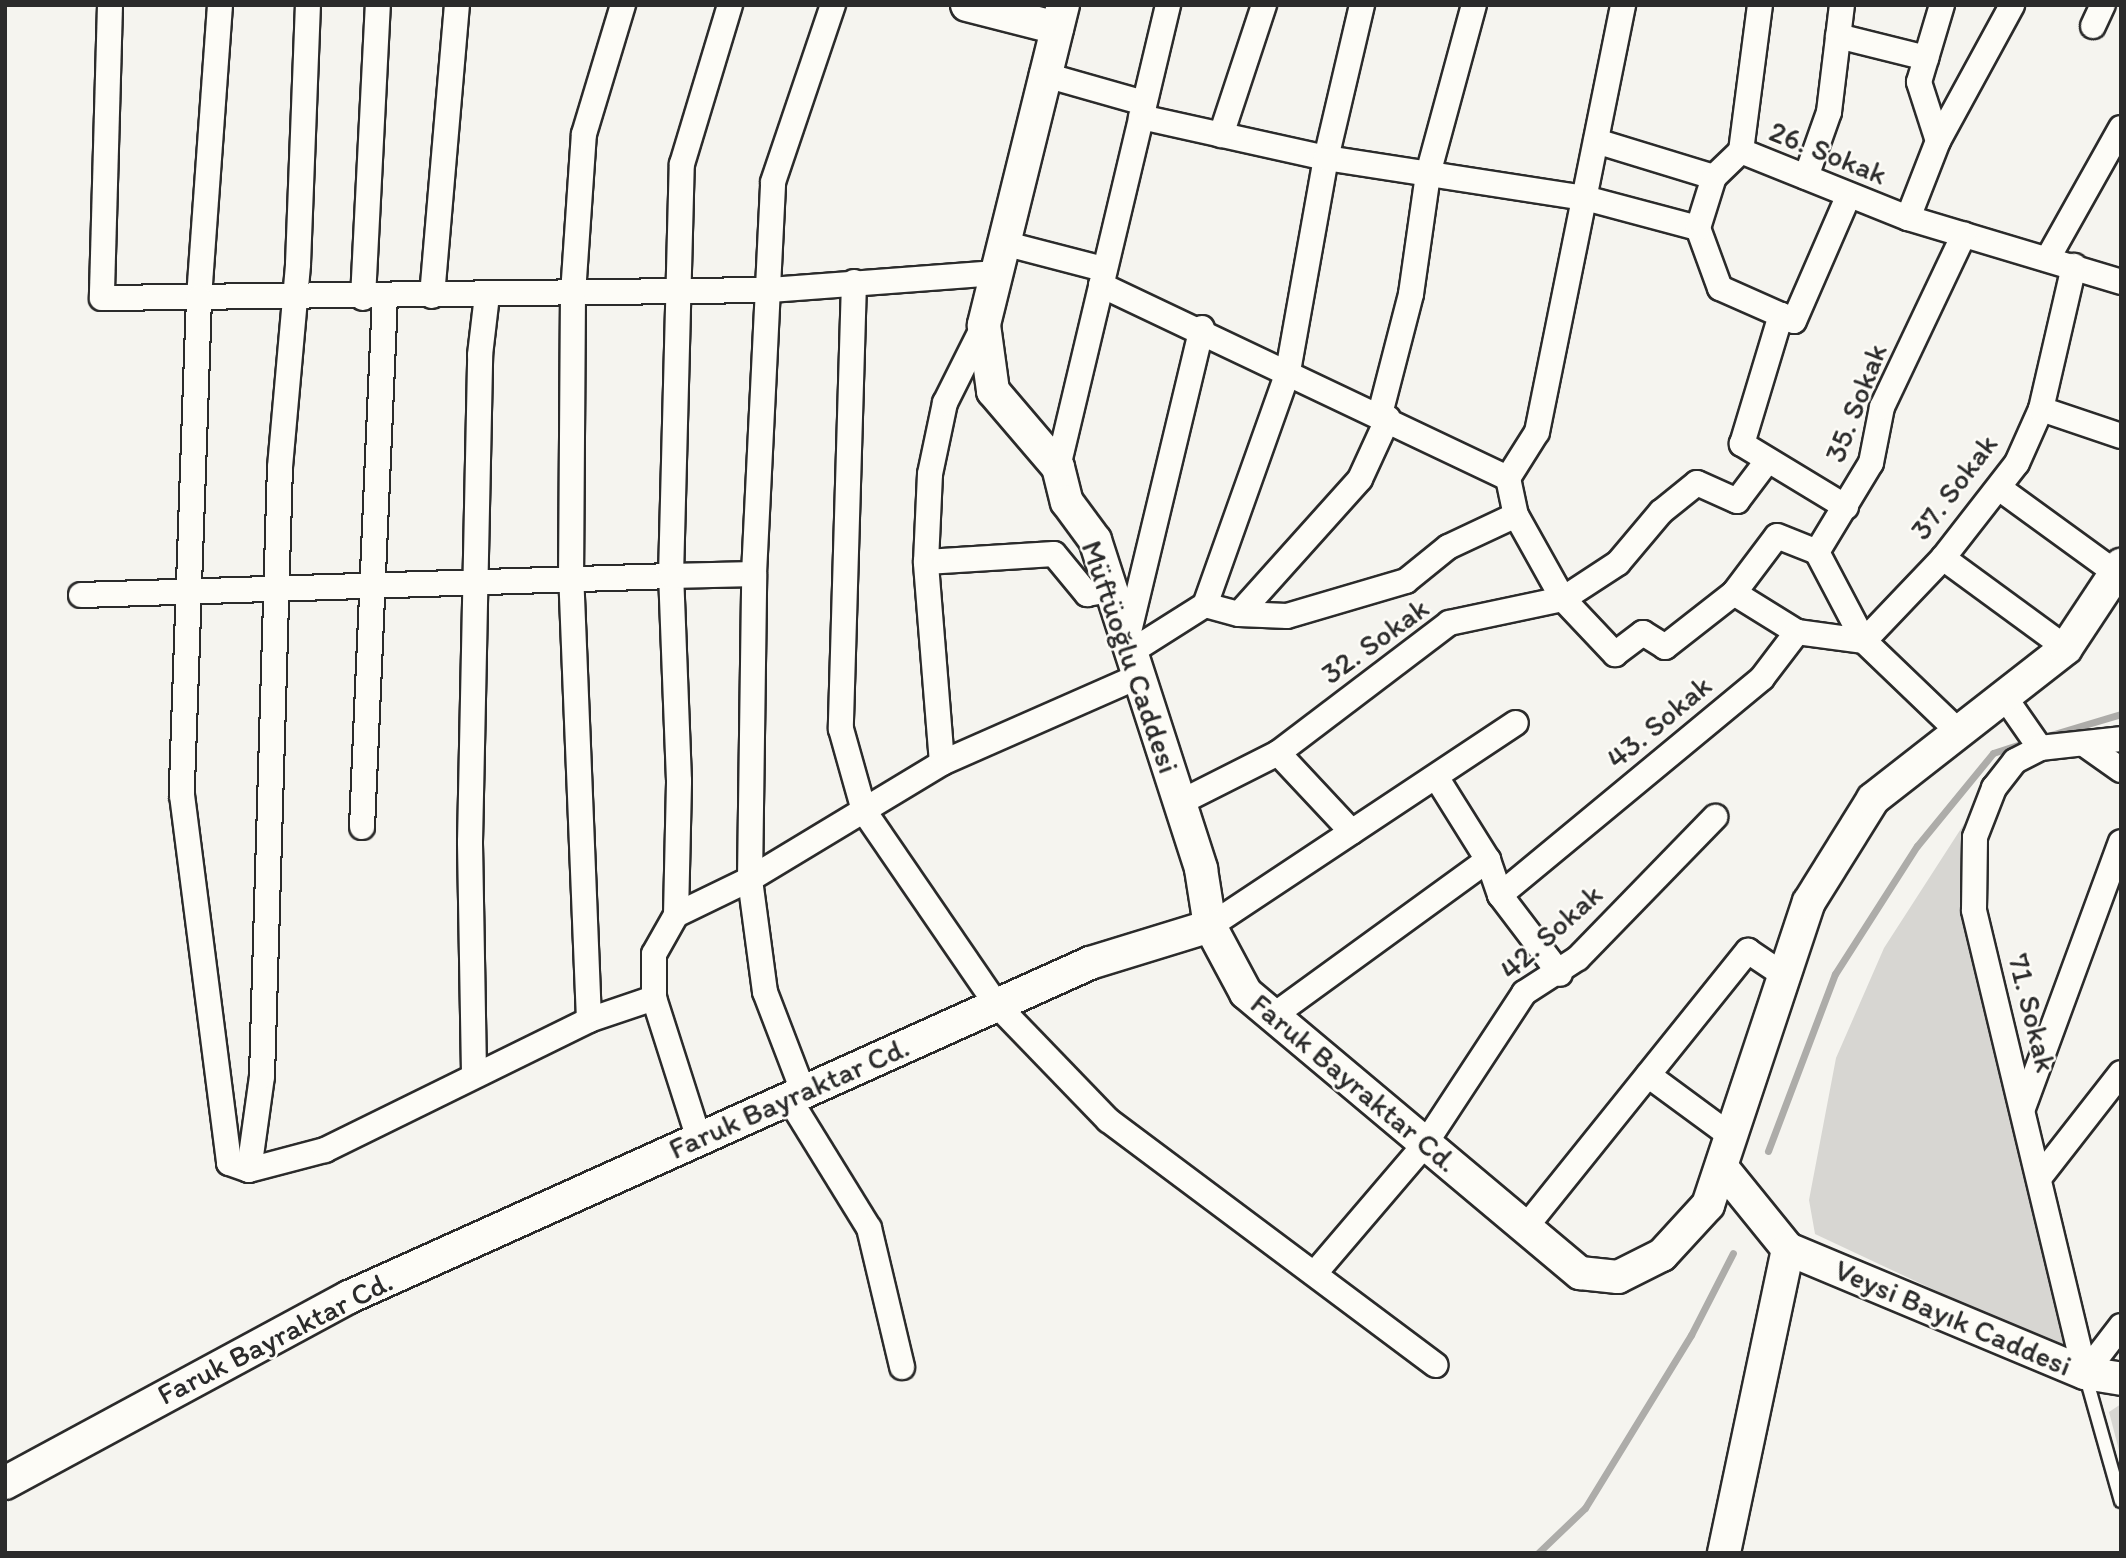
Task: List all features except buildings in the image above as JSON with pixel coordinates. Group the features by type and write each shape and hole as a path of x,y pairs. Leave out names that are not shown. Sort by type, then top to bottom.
{"street":[{"path":"110,5 102,298 294,300 676,293 771,290 996,273"},
{"path":"220,5 199,298 182,795 229,1163 248,1170 325,1150 474,1073 589,1020 654,999"},
{"path":"248,1170 262,1076 276,590 294,300 308,5"},
{"path":"362,827 373,587 378,5"},
{"path":"432,296 457,5"},
{"path":"589,1020 571,580 573,294 584,134 624,5"},
{"path":"699,1139 654,999 654,954 676,915 679,780 671,576 676,293 682,164 730,5"},
{"path":"833,5 773,182 771,290 754,574 750,879 765,992 796,1094 869,1228 902,1367"},
{"path":"967,5 1060,16"},
{"path":"1058,467 1168,5"},
{"path":"1221,135 1265,5"},
{"path":"676,915 750,879 942,763 1131,658 1205,606 1288,372 1326,158 1362,5"},
{"path":"1239,614 1360,479 1384,416 1411,293 1428,174 1474,5"},
{"path":"1623,5 1537,432 1508,478 1516,515 1563,599 1615,654 1643,633 1665,647 1734,593 1777,536 1817,552 1864,641 1961,734"},
{"path":"1741,151 1760,5"},
{"path":"1806,177 1829,112 1842,5"},
{"path":"1938,141 1919,82 1942,5"},
{"path":"1908,218 1938,141 2012,5"},
{"name":"Müftüoğlu Caddesi","path":"1060,16 1042,74 984,325 993,391 1058,467 1068,502 1095,540 1201,869 1210,926"},
{"path":"1838,36 1926,58"},
{"path":"1042,74 1221,135 1326,158 1585,198 1698,228"},
{"path":"2048,258 2121,128"},
{"path":"1596,141 1714,177 1698,228 1720,288 1794,321 1848,197"},
{"name":"26. Sokak","path":"1714,177 1741,151 1848,197 1908,218 2121,282"},
{"name":"35. Sokak","path":"1817,552 1871,463 1882,407 1964,234"},
{"path":"1003,243 1102,277 1288,372 1508,478"},
{"name":"37. Sokak","path":"1864,641 1943,558 1999,488 2041,410 2074,267"},
{"path":"854,282 841,729 864,811 997,1005 1108,1120 1436,1365"},
{"path":"474,1073 475,584 487,295"},
{"path":"1781,315 1742,444 1846,507"},
{"path":"942,763 926,562 930,474 945,403 984,325"},
{"path":"1131,658 1202,328"},
{"path":"2041,410 2121,436"},
{"path":"1563,599 1618,563 1661,512 1697,484 1737,501 1768,460"},
{"path":"1999,488 2118,569"},
{"path":"1205,606 1239,614 1287,616 1406,581 1448,547 1516,515"},
{"path":"926,562 1054,554 1087,594 1109,590"},
{"path":"1943,558 2066,648"},
{"name":"Faruk Bayraktar Cd.","path":"5,1483 127,1414 349,1297 1090,963 1210,926 1246,993 1580,1273 1618,1278 1662,1255 1708,1205 1724,1170 1732,1137 1810,902 1873,799 1961,734 2026,727 2066,648 2118,569"},
{"path":"81,595 754,574"},
{"path":"1734,593 1797,632 1864,641"},
{"name":"32. Sokak","path":"1179,803 1278,753 1448,623 1563,599"},
{"name":"43. Sokak","path":"1500,895 1762,678 1797,632"},
{"path":"1210,926 1352,832 1438,780 1516,723"},
{"path":"2026,727 2084,744 2121,769"},
{"name":"71. Sokak","path":"2026,727 2015,761 1994,788 1975,837 1974,910 2085,1373"},
{"path":"2084,744 2121,738"},
{"path":"1278,753 1352,832"},
{"path":"1438,780 1488,860 1500,895 1560,974"},
{"name":"42. Sokak","path":"1315,1273 1425,1144 1524,993 1560,974 1715,817"},
{"path":"2023,1108 2121,842"},
{"path":"1273,1016 1488,860"},
{"path":"1525,1228 1748,951 1785,976"},
{"path":"2039,1178 2121,1073"},
{"path":"1648,1075 1732,1137"},
{"path":"1724,1170 1788,1248 1724,1553"},
{"name":"Veysi Bayık Caddesi","path":"1788,1248 2085,1373 2121,1379"},
{"path":"2085,1373 2121,1326"}],"lane":[{"path":"2085,1373 2121,1501"}],"shaded area":[{"path":"1964,824 1960,902 2068,1347 2056,1347 1815,1234 1809,1200 1836,1058 1884,948"},
{"path":"2121,1404 2121,1458 2109,1412"}],"waterway":[{"path":"2044,737 2121,714"},
{"path":"1768,1151 1835,974 1917,846 1993,753 2029,741"},
{"path":"1538,1553 1585,1508 1691,1335 1733,1253"}]}
